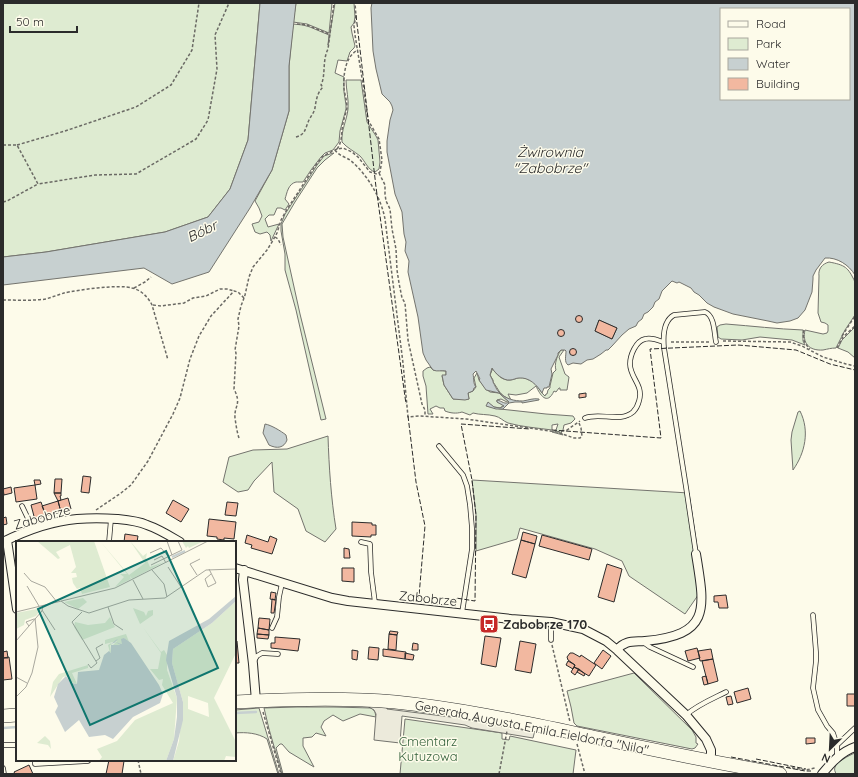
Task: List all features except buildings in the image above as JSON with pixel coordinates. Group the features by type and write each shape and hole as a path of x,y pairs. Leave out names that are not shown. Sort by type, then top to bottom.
{"main road":[{"name":"Generała Augusta Emila Fieldorfa \"Nila\"","path":"236,702 333,699 395,702 483,715 733,767 780,774"},
{"path":"3,716 16,715"}],"street":[{"name":"Zabobrze","path":"5,541 33,530 64,521 91,518 134,521 146,524 178,541"},
{"path":"5,541 16,603"},
{"path":"617,650 622,644 656,640 677,635 692,627 700,615 701,607 701,587 696,554"},
{"name":"Zabobrze","path":"236,568 332,598 348,601 375,605 551,622 583,629 606,641 617,650 686,715 706,739 711,750 710,761"},
{"path":"244,570 243,580 258,701"},
{"path":"822,774 843,753 855,747"}],"lane":[{"path":"696,554 663,342 665,327 670,317 674,315 705,312 709,315 713,323 716,342"},
{"path":"585,418 594,416 623,417 633,411 638,404 640,395 639,386 633,375 630,364 634,350 640,341 646,338 663,342"},
{"path":"439,446 463,475 467,486 470,505 472,549 462,614"},
{"path":"22,506 33,530"},
{"path":"109,541 111,519"},
{"path":"361,542 370,544 371,572 375,605"},
{"path":"272,628 277,617 282,583"},
{"path":"813,615 816,652 813,688 818,710 827,726 833,733 837,745 837,758"},
{"path":"551,622 551,640"},
{"path":"642,641 650,647 693,667"},
{"path":"253,664 256,656 262,653 278,654"},
{"path":"686,715 700,705 726,692"},
{"path":"837,745 855,728"},
{"path":"3,745 16,745"},
{"path":"35,761 35,764 75,761"},
{"path":"3,768 4,774"}],"path":[{"path":"3,145 17,145 136,107 171,85 192,50 199,3"},
{"path":"3,202 38,184 95,175 136,174 196,139 208,120 216,69 215,35 229,3"},
{"path":"296,136 303,134 314,110 320,90 323,87 321,86 323,81 324,62 328,49 334,3"},
{"path":"355,3 356,16 354,32 368,120 379,139 382,160 379,173 385,185 385,196 390,209 399,283 405,303 408,340 425,416"},
{"path":"297,24 307,25 329,34"},
{"path":"336,150 341,140 343,122 347,108 344,81 346,68 351,55 358,50"},
{"path":"17,145 38,184"},
{"path":"238,438 235,418 238,397 234,389 235,350 238,319 253,267 267,250 277,233 281,220 286,211 323,156 343,148 352,152 363,162 370,172 375,174 379,173"},
{"path":"336,150 336,152 357,167 372,187 383,208 403,363 408,417 425,416 466,419 557,432 574,438 580,438 582,436 579,423"},
{"path":"275,237 281,245"},
{"path":"134,288 151,277"},
{"path":"3,300 34,300 65,293 116,287 134,288 150,300 168,360"},
{"path":"152,305 161,306 184,302 193,298 206,296 220,289 238,292 244,298"},
{"path":"91,518 96,509 131,485 148,461 180,398 190,359 199,336 211,316 234,291"},
{"path":"837,348 845,331 855,316"},
{"path":"841,340 855,326"},
{"path":"804,330 804,342 811,351"},
{"path":"663,342 790,342 833,361 855,366"},
{"path":"557,432 566,430 585,418"},
{"path":"551,640 573,733 585,774"},
{"path":"258,701 281,774"},
{"path":"499,774 507,730"},
{"path":"138,761 141,774"}],"green space":[{"path":"3,3 260,3 248,140 230,189 208,217 165,232 46,252 3,257"},
{"path":"296,3 332,3 329,33 307,24 293,22"},
{"path":"335,3 354,3 355,17 354,23 351,27 355,46 350,52 347,61 338,60 335,73 344,77 346,105 339,142 333,150 325,153 321,157 303,182 296,182 291,185 285,199 289,204 285,210 277,208 274,215 269,215 265,219 268,227 279,224 271,241 270,235 267,232 260,234 255,232 252,224 259,222 262,216 255,201 272,170 289,111 289,66 293,24 310,27 329,35 328,45"},
{"path":"346,80 361,80 367,122 378,140 380,162 379,169 375,172 368,167 360,156 342,142 342,133 348,109"},
{"path":"334,153 317,168 282,224 283,237 300,314 326,419 321,420 296,310 285,270 285,254 281,224 285,214 317,165 324,156"},
{"path":"829,262 839,264 848,270 853,277 855,282 855,315 836,348 818,350 810,348 804,335 805,330 823,334 827,333 828,331 828,325 821,322 818,313 819,271 822,265"},
{"path":"726,324 803,330 803,341 805,345 792,340 760,337 742,340 721,339 718,337 717,327"},
{"path":"855,327 855,358 848,352 838,348 842,340"},
{"path":"561,350 564,350 559,357 565,374 569,377 567,390 560,390 559,388 556,392 554,391 549,398 544,398 536,386 527,393 516,395 508,394 511,400 500,392 490,375 493,368 497,375 507,380 520,378 532,381 545,396 550,388 553,373 556,370 556,360"},
{"path":"430,367 433,370 446,371 446,375 442,376 444,385 453,399 469,399 468,393 473,391 476,387 474,378 477,373 479,380 486,389 490,392 499,393 509,402 501,399 497,400 497,402 504,405 500,408 494,407 488,403 487,406 500,409 573,416 575,419 571,423 564,425 561,432 563,435 552,432 556,430 558,424 552,425 552,430 524,426 508,423 495,416 473,413 470,415 462,412 451,413 445,411 444,408 436,406 430,409 433,414 428,414 426,386 423,371"},
{"path":"800,411 805,426 805,442 801,456 793,470 791,440 798,412"},
{"path":"328,436 330,482 336,529 325,542 306,531 298,509 274,492 272,462 254,481 248,490 238,492 223,482 229,457 253,450 287,449"},
{"path":"472,480 689,493 703,588 685,614 629,576 622,561 595,549 520,528 517,539 476,551 476,515"},
{"path":"634,673 692,730 696,737 696,743 698,744 695,748 692,749 577,726 574,723 567,691"},
{"path":"259,708 279,774 267,739 252,733 236,733 236,710"},
{"path":"264,708 372,708 376,717 360,714 343,721 333,715 324,721 321,727 326,736 316,733 312,737 303,738 303,746 314,767 289,752 282,744 280,744 276,748 282,774"},
{"name":"Cmentarz Kutuzowa","path":"405,719 502,733 502,739 509,740 510,736 576,750 573,774 400,774"},
{"path":"855,753 855,774 836,774 836,765"}],"shaded area":[{"path":"367,706 387,707 387,709 459,718 523,730 526,728 535,730 533,738 472,728 465,725 402,716 400,743 374,740 376,714 374,710"}],"water":[{"name":"Bóbr","path":"260,3 296,3 289,66 289,111 272,170 250,208 209,272 172,284 144,268 3,285 3,257 46,252 165,232 208,217 230,189 248,140"},
{"name":"Żwirownia \"Zabobrze\"","path":"372,3 855,3 855,275 842,262 825,258 813,276 812,292 805,310 798,318 777,323 733,314 714,307 707,303 691,288 679,282 677,283 672,281 662,291 659,299 648,312 644,314 636,326 629,329 622,335 608,350 581,364 573,363 568,365 566,361 566,351 561,350 558,353 551,369 552,374 549,387 544,388 542,393 535,384 529,380 518,378 507,380 497,374 492,368 490,375 502,395 510,399 520,401 535,399 539,400 522,403 509,403 503,409 496,409 486,406 488,402 494,407 500,408 504,406 497,402 497,400 505,403 509,402 499,393 486,390 479,380 480,379 476,371 473,374 476,387 473,391 468,393 469,399 453,399 444,385 442,375 446,375 446,371 433,370 423,353 418,317 408,272 409,261 405,251 406,242 402,212 395,194 387,152 390,120 393,110 390,102 382,94 373,51","holes":["599,320 617,328 612,339 595,331"]},
{"path":"265,424 276,428 286,435 287,440 284,445 275,447 269,445 263,433"}],"waterway":[{"path":"236,713 256,712"},
{"path":"3,728 16,727"}],"fence":[{"path":"356,15 376,187 406,404"},
{"path":"552,430 661,438 650,349 738,345 796,350 830,364 855,370"},
{"path":"408,416 416,482 425,526 419,596 416,602 456,606 456,598 475,601 476,515 472,480 461,424 530,429"},
{"path":"731,757 811,771"},
{"path":"756,759 806,769"}],"place":[{"name":"Zabobrze 170","path":"489,624"}]}
